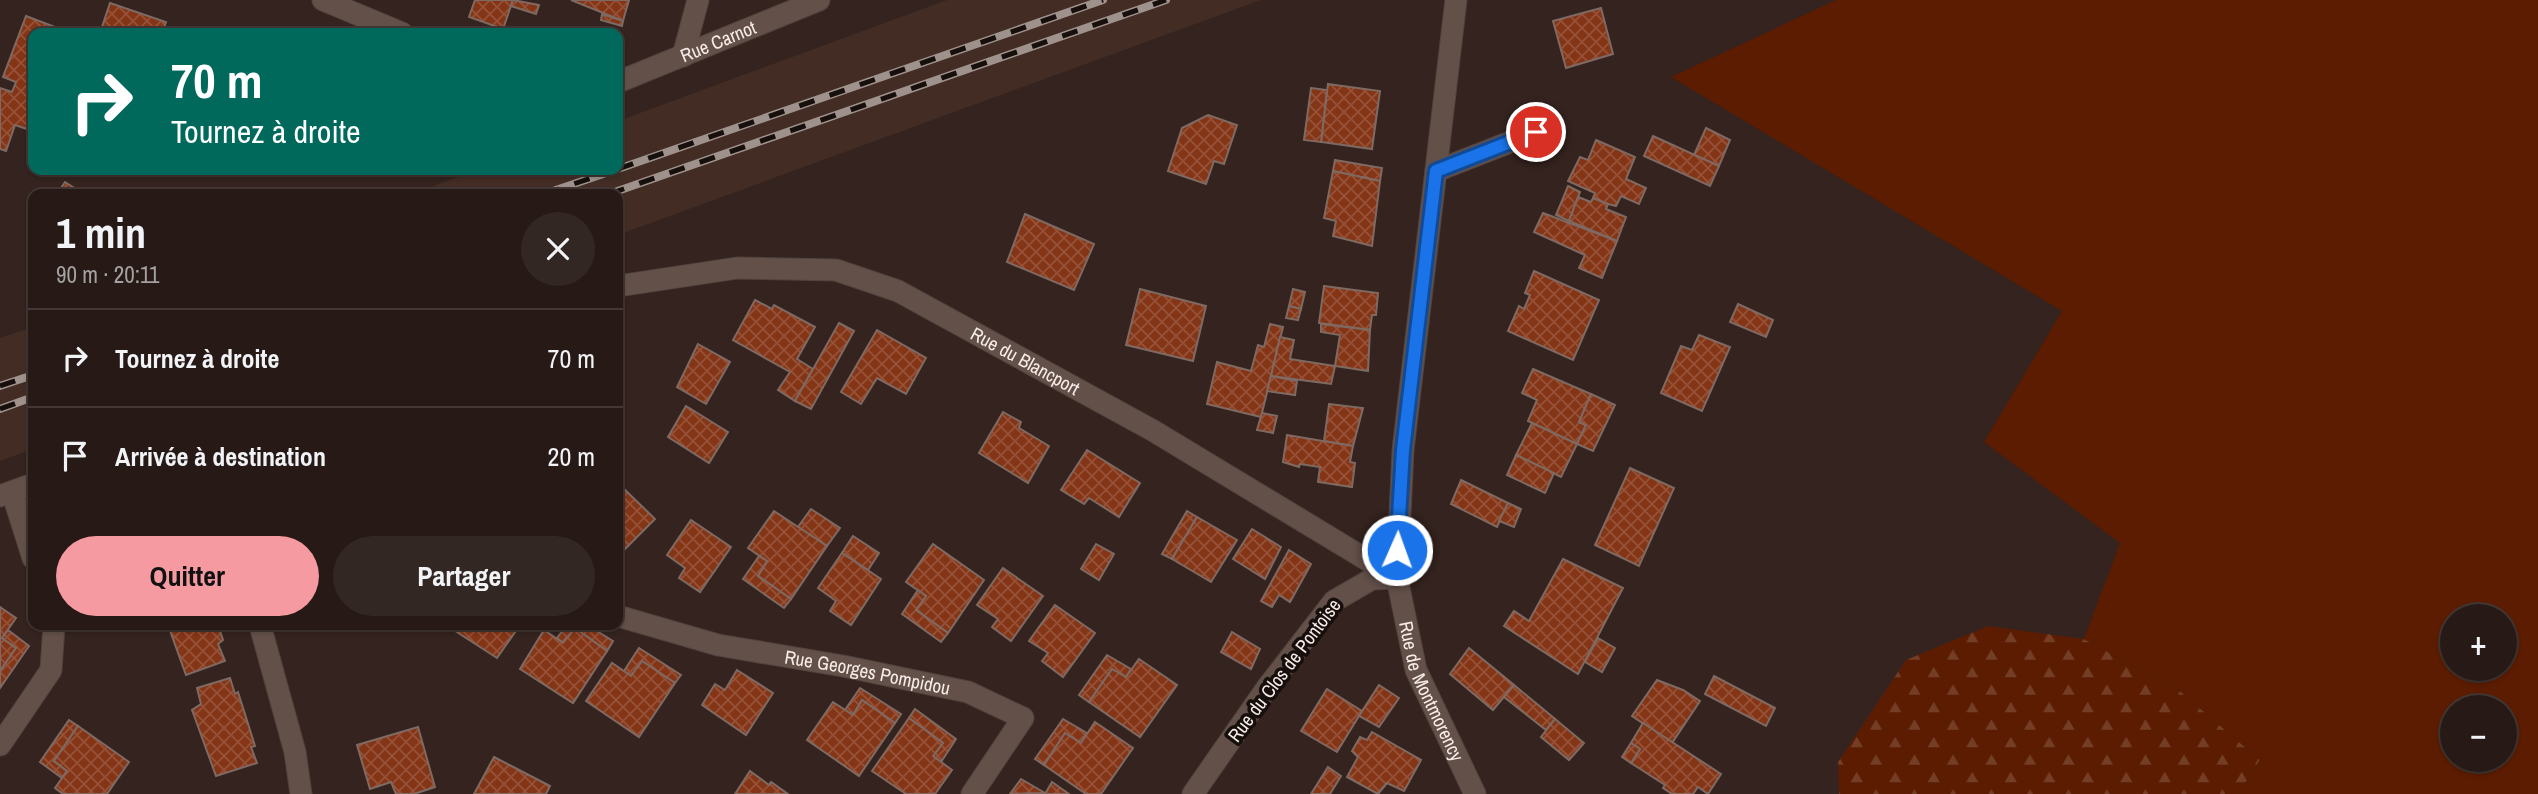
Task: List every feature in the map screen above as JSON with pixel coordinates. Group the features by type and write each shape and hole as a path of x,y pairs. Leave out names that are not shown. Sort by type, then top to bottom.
{"street":[{"path":"683,56 698,0"},
{"name":"Rue Carnot","path":"623,80 819,0"},
{"name":"Rue de Montmorency","path":"1456,0 1403,450 1397,578 1416,670 1475,794"},
{"path":"330,2 390,28"},
{"path":"1436,171 1536,132"},
{"name":"Rue du Blancport","path":"623,285 737,268 836,270 898,290 1152,430 1397,578"},
{"path":"28,486 6,494 28,546"},
{"name":"Rue du Clos de Pontoise","path":"1193,794 1266,689 1334,600 1372,579 1397,578"},
{"name":"Rue Georges Pompidou","path":"623,617 718,645 843,666 968,692 1023,718 972,794"},
{"path":"0,745 51,670 54,630"},
{"path":"261,630 295,752 301,794"}],"shaded area":[{"path":"947,0 1261,0 623,233 623,189 424,189 465,175 623,175 623,119"},
{"path":"28,329 28,451 0,461 0,338"}],"green space":[{"path":"1836,0 2538,0 2538,794 2238,794 2260,760 2180,691 2084,639 2120,543 1984,442 2062,311 1671,77"},
{"path":"1988,626 2084,639 2180,691 2260,760 2238,794 1839,794 1838,762 1906,660"}],"building":[{"path":"475,0 513,0 503,28 469,17"},
{"path":"513,0 539,5 536,14 511,6"},
{"path":"571,0 629,0 623,21"},
{"path":"110,3 166,22 164,28 102,28"},
{"path":"1601,8 1613,54 1566,68 1553,21"},
{"path":"602,14 623,21 622,26 601,20"},
{"path":"26,16 58,28 28,28 28,129 15,125 6,151 0,149 0,88 12,92 16,82 3,77"},
{"path":"1328,84 1380,91 1372,149 1321,142"},
{"path":"1311,88 1327,90 1321,142 1304,140"},
{"path":"1208,115 1237,125 1224,164 1214,161 1206,184 1168,171 1182,128"},
{"path":"1706,128 1730,140 1719,166 1694,155"},
{"path":"1653,136 1719,166 1710,186 1644,156"},
{"path":"1596,140 1635,157 1626,179 1646,188 1639,204 1621,196 1616,206 1608,204 1593,198 1595,193 1568,181 1580,157 1588,160"},
{"path":"1335,160 1382,168 1380,181 1333,171"},
{"path":"1333,171 1380,181 1372,246 1333,236 1336,221 1324,218"},
{"path":"65,182 76,189 60,189"},
{"path":"1568,186 1580,192 1569,221 1556,215"},
{"path":"1578,197 1591,202 1593,198 1608,204 1606,209 1626,217 1617,241 1569,221"},
{"path":"1543,213 1617,241 1602,278 1579,268 1585,255 1534,232"},
{"path":"1025,214 1094,244 1074,290 1007,262"},
{"path":"1534,271 1599,300 1573,360 1508,331 1519,306 1524,309 1530,295 1525,293"},
{"path":"1324,286 1378,293 1376,315 1372,315 1370,330 1319,323"},
{"path":"1140,289 1206,306 1193,361 1126,345"},
{"path":"1293,289 1305,292 1301,309 1289,306"},
{"path":"755,300 772,309 774,305 815,327 797,359 813,369 795,401 778,390 790,372 733,340"},
{"path":"1738,304 1773,320 1766,337 1730,322"},
{"path":"1289,306 1301,309 1298,320 1286,318"},
{"path":"839,323 854,331 811,409 795,401"},
{"path":"1270,324 1283,327 1261,417 1207,404 1217,362 1251,371 1258,345 1264,347"},
{"path":"1321,324 1370,330 1368,371 1335,366 1340,335 1321,332"},
{"path":"877,330 926,358 906,394 877,378 861,404 841,392"},
{"path":"1699,335 1730,347 1702,411 1661,393 1681,346 1692,350"},
{"path":"1280,337 1294,340 1290,359 1335,366 1331,384 1271,376"},
{"path":"698,344 730,362 706,404 677,387"},
{"path":"1533,369 1591,394 1579,422 1586,425 1577,444 1528,421 1537,400 1522,393"},
{"path":"1271,376 1297,381 1295,395 1267,391"},
{"path":"1591,394 1615,405 1593,451 1577,444 1586,425 1579,422"},
{"path":"1329,404 1363,408 1353,446 1324,441"},
{"path":"686,406 728,432 709,463 668,437"},
{"path":"1003,412 1021,422 1019,428 1049,446 1028,483 979,453"},
{"path":"1262,413 1277,416 1273,433 1257,430"},
{"path":"1532,423 1577,444 1561,477 1516,455"},
{"path":"1287,435 1353,446 1350,462 1355,463 1352,487 1318,482 1320,467 1300,464 1299,467 1283,462"},
{"path":"1087,450 1140,483 1119,517 1089,498 1084,504 1061,490"},
{"path":"1516,455 1554,473 1545,493 1507,475"},
{"path":"1630,468 1674,488 1639,566 1595,545"},
{"path":"1461,480 1508,503 1497,527 1451,504"},
{"path":"623,488 655,519 623,551"},
{"path":"1508,503 1521,509 1514,527 1499,521"},
{"path":"811,509 840,528 827,546 798,527"},
{"path":"774,511 827,546 791,599 758,576 767,561 748,548"},
{"path":"1187,511 1197,517 1172,559 1162,554"},
{"path":"1197,517 1237,540 1211,582 1172,559"},
{"path":"691,520 731,547 700,592 679,578 685,568 667,555"},
{"path":"1252,529 1281,547 1265,579 1233,559"},
{"path":"853,536 879,553 868,570 842,553"},
{"path":"933,544 984,580 948,633 916,610 926,596 906,582"},
{"path":"1096,544 1114,554 1099,580 1081,569"},
{"path":"1289,550 1311,564 1290,602 1279,595 1272,607 1261,601"},
{"path":"842,553 881,579 851,625 830,611 836,601 818,588"},
{"path":"759,556 767,561 758,576 791,599 784,608 743,579"},
{"path":"1563,559 1623,588 1578,674 1504,626 1514,611 1529,621"},
{"path":"1003,568 1043,596 1011,641 992,627 998,619 977,605"},
{"path":"918,590 926,596 916,610 948,633 941,642 902,614"},
{"path":"1055,605 1095,633 1063,677 1042,661 1048,653 1029,641"},
{"path":"0,607 16,618 2,638 16,648 0,671"},
{"path":"8,630 29,646 0,688 0,671 16,648 2,638"},
{"path":"170,630 220,630 223,640 218,644 225,661 186,675"},
{"path":"454,630 517,630 497,658"},
{"path":"544,630 563,643 573,630 578,630 607,651 573,703 520,669"},
{"path":"563,630 573,630 563,643 557,638"},
{"path":"578,630 595,630 613,641 607,651"},
{"path":"1232,632 1260,649 1251,669 1221,652"},
{"path":"1598,638 1615,648 1602,672 1585,662"},
{"path":"639,648 681,675 675,683 642,661 631,676 624,671"},
{"path":"1469,648 1514,685 1493,710 1450,674"},
{"path":"1107,655 1131,669 1126,677 1112,669 1089,702 1079,695"},
{"path":"1139,659 1177,685 1140,737 1089,702 1112,669 1126,677"},
{"path":"642,661 675,683 639,737 586,701 612,663 631,676"},
{"path":"737,670 773,693 746,735 702,705 715,684 725,690"},
{"path":"1714,676 1775,708 1766,726 1705,694"},
{"path":"230,678 235,694 238,692 255,746 251,747 257,763 216,776 192,710 201,704 197,688"},
{"path":"1657,680 1683,690 1700,701 1672,743 1632,716"},
{"path":"1379,685 1399,698 1379,727 1359,716"},
{"path":"1514,685 1555,719 1546,730 1504,697"},
{"path":"860,688 901,714 895,723 862,700 853,715 845,710"},
{"path":"1327,689 1362,711 1337,752 1301,731"},
{"path":"862,700 895,723 859,776 807,740 833,702 853,715"},
{"path":"915,709 956,739 941,762 933,756 943,743 909,718"},
{"path":"909,718 943,743 933,756 952,770 935,794 906,794 872,771"},
{"path":"1063,719 1087,733 1081,743 1065,733 1044,765 1035,759"},
{"path":"1555,719 1584,743 1569,760 1541,737"},
{"path":"69,720 78,726 54,761 67,771 62,778 40,762"},
{"path":"1095,722 1133,748 1101,794 1086,794 1044,765 1065,733 1081,743"},
{"path":"1643,723 1721,774 1708,794 1698,787 1693,794 1672,794 1663,788 1665,785 1631,763 1640,749 1631,743"},
{"path":"78,726 129,762 107,794 63,794 55,788 67,771 54,761"},
{"path":"418,727 435,787 414,794 396,794 391,782 370,789 357,745"},
{"path":"1372,732 1421,760 1404,791 1387,783 1378,794 1347,777 1358,757 1352,751 1360,737 1367,740"},
{"path":"1631,743 1640,749 1631,763 1622,757"},
{"path":"494,757 550,786 546,794 474,794"},
{"path":"1328,767 1341,776 1330,794 1311,794"},
{"path":"750,771 769,785 771,782 788,794 735,794"},
{"path":"1021,779 1045,793 1010,794"},
{"path":"1052,782 1069,794 1045,794"}],"railway":[{"path":"623,167 1103,0"},
{"path":"623,189 1166,0"},
{"path":"559,189 600,175"},
{"path":"0,386 28,377"},
{"path":"0,409 28,399"}],"route":[{"path":"1397,550 1403,450 1436,171 1536,132"}]}
